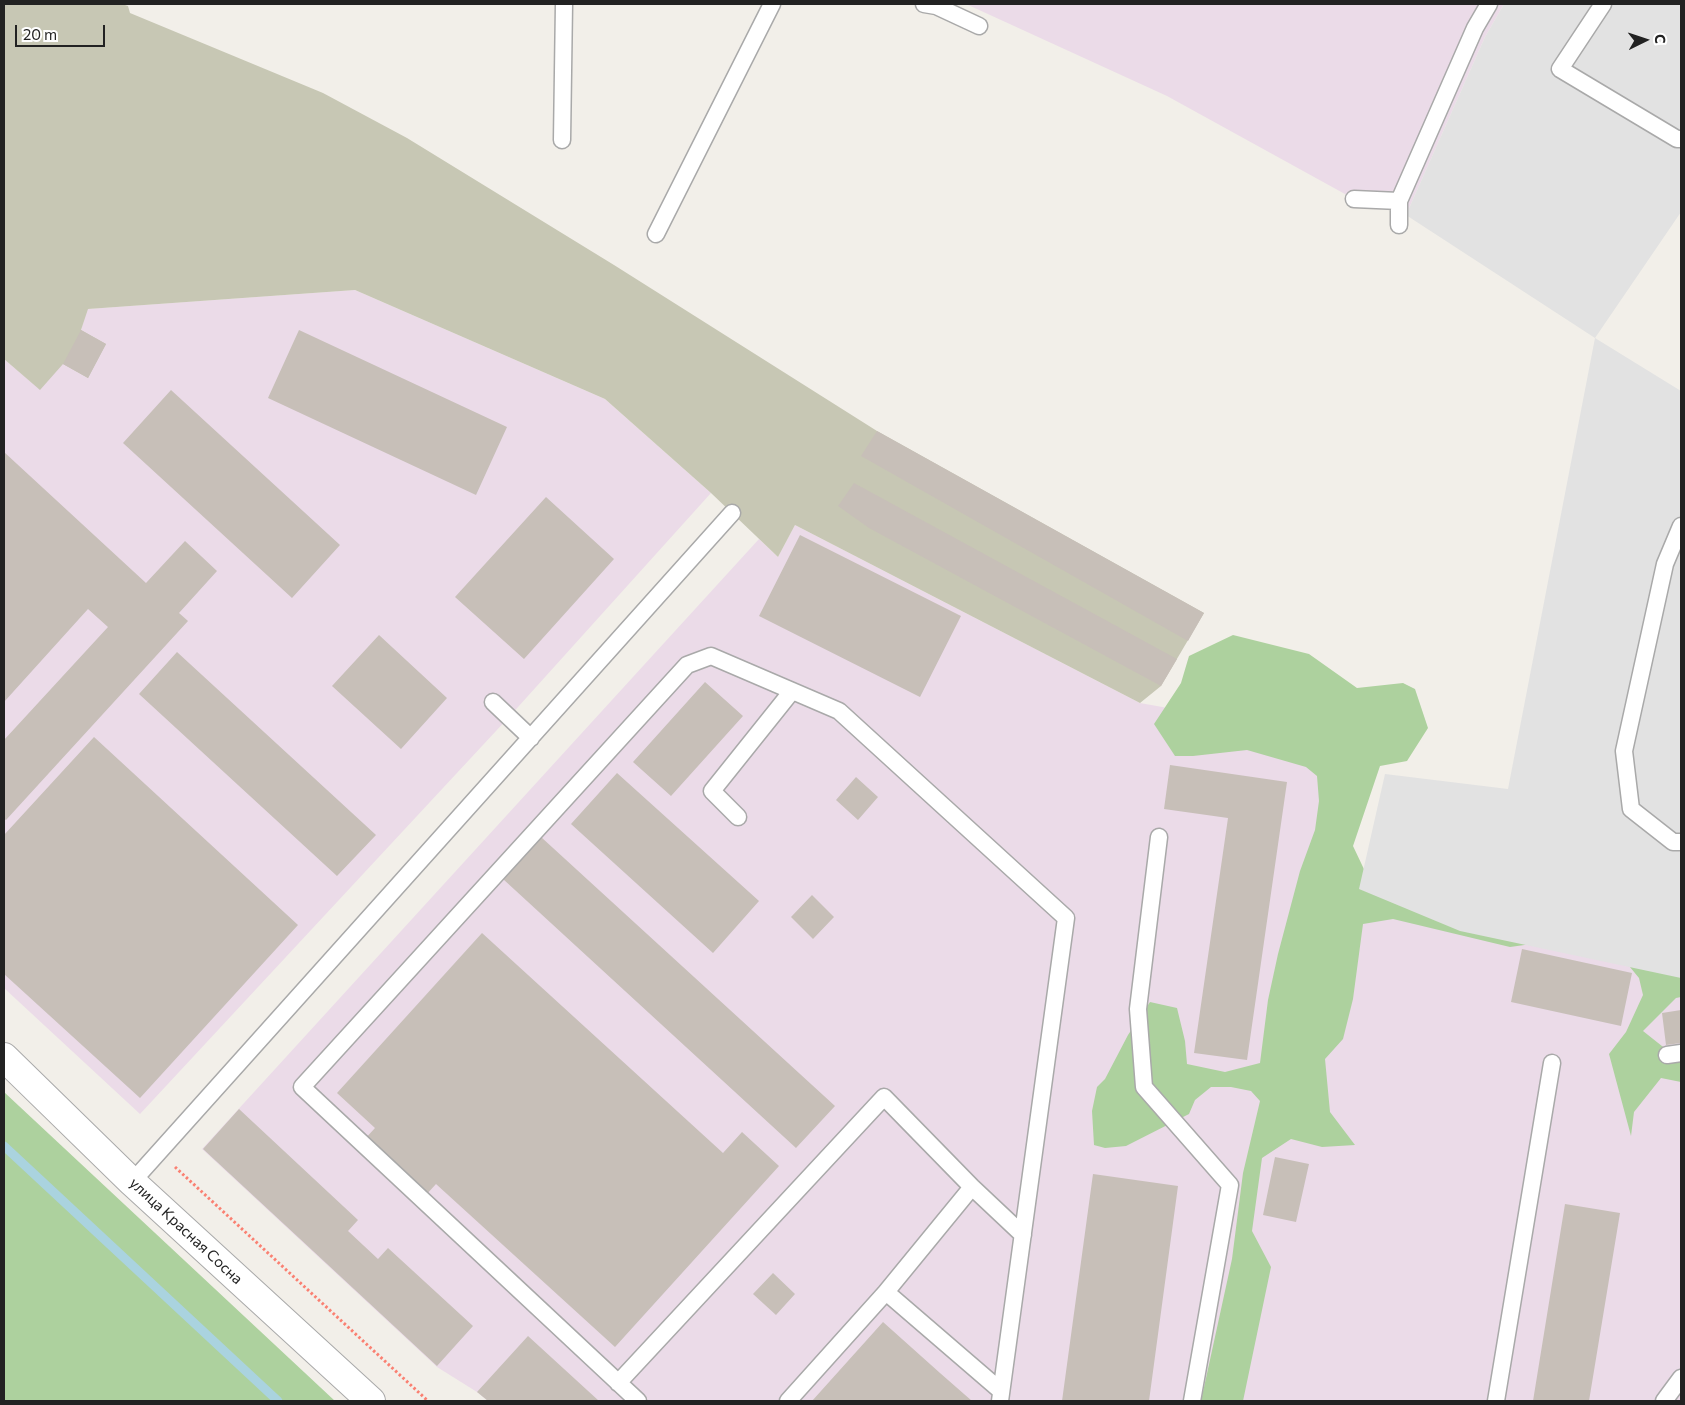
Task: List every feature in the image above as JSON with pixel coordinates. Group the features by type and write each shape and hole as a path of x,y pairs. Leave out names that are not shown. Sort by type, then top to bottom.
{"street":[{"name":"улица Красная Сосна","path":"4,1057 132,1182 371,1401"}],"lane":[{"path":"562,140 564,4"},
{"path":"656,234 772,4"},
{"path":"924,4 936,6 979,26"},
{"path":"1399,225 1399,202 1475,28 1489,4"},
{"path":"1603,4 1560,69 1677,139 1681,139"},
{"path":"1354,199 1399,202"},
{"path":"132,1182 732,513"},
{"path":"1681,526 1665,564 1624,752 1630,809 1673,842 1681,842"},
{"path":"638,1401 302,1087 687,665 711,656 839,711 1066,918 1000,1396"},
{"path":"738,817 712,791 792,691"},
{"path":"493,702 531,738"},
{"path":"1159,837 1138,1009 1144,1087 1230,1185 1192,1401"},
{"path":"1496,1401 1552,1063"},
{"path":"618,1383 884,1097 972,1187 1023,1235"},
{"path":"788,1401 886,1292 972,1187"},
{"path":"886,1292 1000,1396"},
{"path":"1664,1401 1681,1378"}],"path":[{"path":"158,1152 428,1401"}],"shaded area":[{"path":"4,4 122,4 128,6 130,13 323,93 407,138 614,265 877,431 1204,613 1161,686 1140,703 795,525 778,557 711,493 605,399 355,290 88,309 81,330 106,344 88,378 63,364 40,390 4,359"},
{"path":"966,4 1504,4 1485,37 1406,215 1354,199 1167,96"},
{"path":"1504,4 1681,4 1681,212 1595,338 1406,215 1485,37"},
{"path":"355,290 605,399 711,493 509,717 140,1114 4,988 4,359 40,389 81,330 87,309"},
{"path":"1595,338 1681,391 1681,978 1460,931 1359,889 1385,774 1508,789"},
{"path":"795,525 1140,703 1346,740 1322,875 1681,978 1681,1401 488,1401 437,1367 202,1149 759,539 778,557"}],"green space":[{"path":"1233,635 1309,654 1357,688 1403,683 1415,689 1428,728 1407,761 1380,766 1353,846 1371,884 1681,949 1681,997 1676,998 1643,1031 1672,1054 1681,1051 1681,1082 1661,1078 1634,1112 1631,1136 1609,1054 1626,1032 1643,995 1639,978 1625,961 1553,941 1510,947 1393,919 1363,924 1353,999 1343,1039 1325,1059 1330,1112 1355,1145 1322,1147 1291,1139 1262,1158 1252,1231 1271,1267 1243,1401 1201,1401 1232,1259 1243,1173 1260,1101 1251,1091 1231,1087 1211,1087 1195,1100 1189,1114 1126,1146 1105,1148 1094,1145 1092,1111 1097,1087 1105,1079 1128,1035 1150,1002 1177,1008 1185,1041 1187,1064 1225,1072 1260,1063 1268,1000 1278,954 1300,871 1315,830 1319,801 1317,776 1306,767 1247,750 1175,756 1154,724 1181,683 1189,656"},
{"path":"4,1092 335,1401 4,1401"}],"building":[{"path":"81,330 106,344 88,378 63,364"},
{"path":"299,330 507,427 476,495 268,398"},
{"path":"171,390 340,545 292,598 123,443"},
{"path":"877,431 1204,613 1188,641 861,456"},
{"path":"4,452 146,583 185,541 217,571 179,613 188,621 6,820 4,819 4,740 108,627 88,609 4,702"},
{"path":"854,483 1177,659 1161,686 869,528 838,506"},
{"path":"546,497 614,559 524,659 455,597"},
{"path":"800,535 961,616 920,697 759,616"},
{"path":"379,635 447,698 401,749 332,686"},
{"path":"177,652 376,835 337,876 139,694"},
{"path":"705,682 743,716 671,796 633,762"},
{"path":"94,737 298,925 140,1098 4,974 4,835"},
{"path":"1170,765 1287,782 1247,1060 1194,1053 1228,818 1164,809"},
{"path":"617,773 759,901 713,953 571,824"},
{"path":"856,777 878,797 858,820 836,800"},
{"path":"541,837 835,1106 796,1148 503,879"},
{"path":"812,895 834,917 813,939 791,917"},
{"path":"482,933 723,1153 742,1132 779,1166 615,1347 436,1184 425,1196 364,1140 375,1128 337,1093"},
{"path":"1522,949 1632,973 1621,1026 1511,1002"},
{"path":"1681,1010 1681,1043 1666,1045 1662,1013"},
{"path":"239,1109 358,1220 348,1231 378,1259 388,1248 473,1326 437,1366 203,1149"},
{"path":"1275,1157 1309,1164 1296,1222 1263,1215"},
{"path":"1093,1174 1178,1186 1149,1401 1062,1401"},
{"path":"1565,1204 1620,1213 1589,1401 1533,1401"},
{"path":"773,1273 795,1294 776,1315 753,1294"},
{"path":"883,1322 940,1373 972,1401 812,1401"},
{"path":"528,1336 599,1401 488,1401 477,1392"}],"waterway":[{"path":"4,1146 278,1401"}]}
